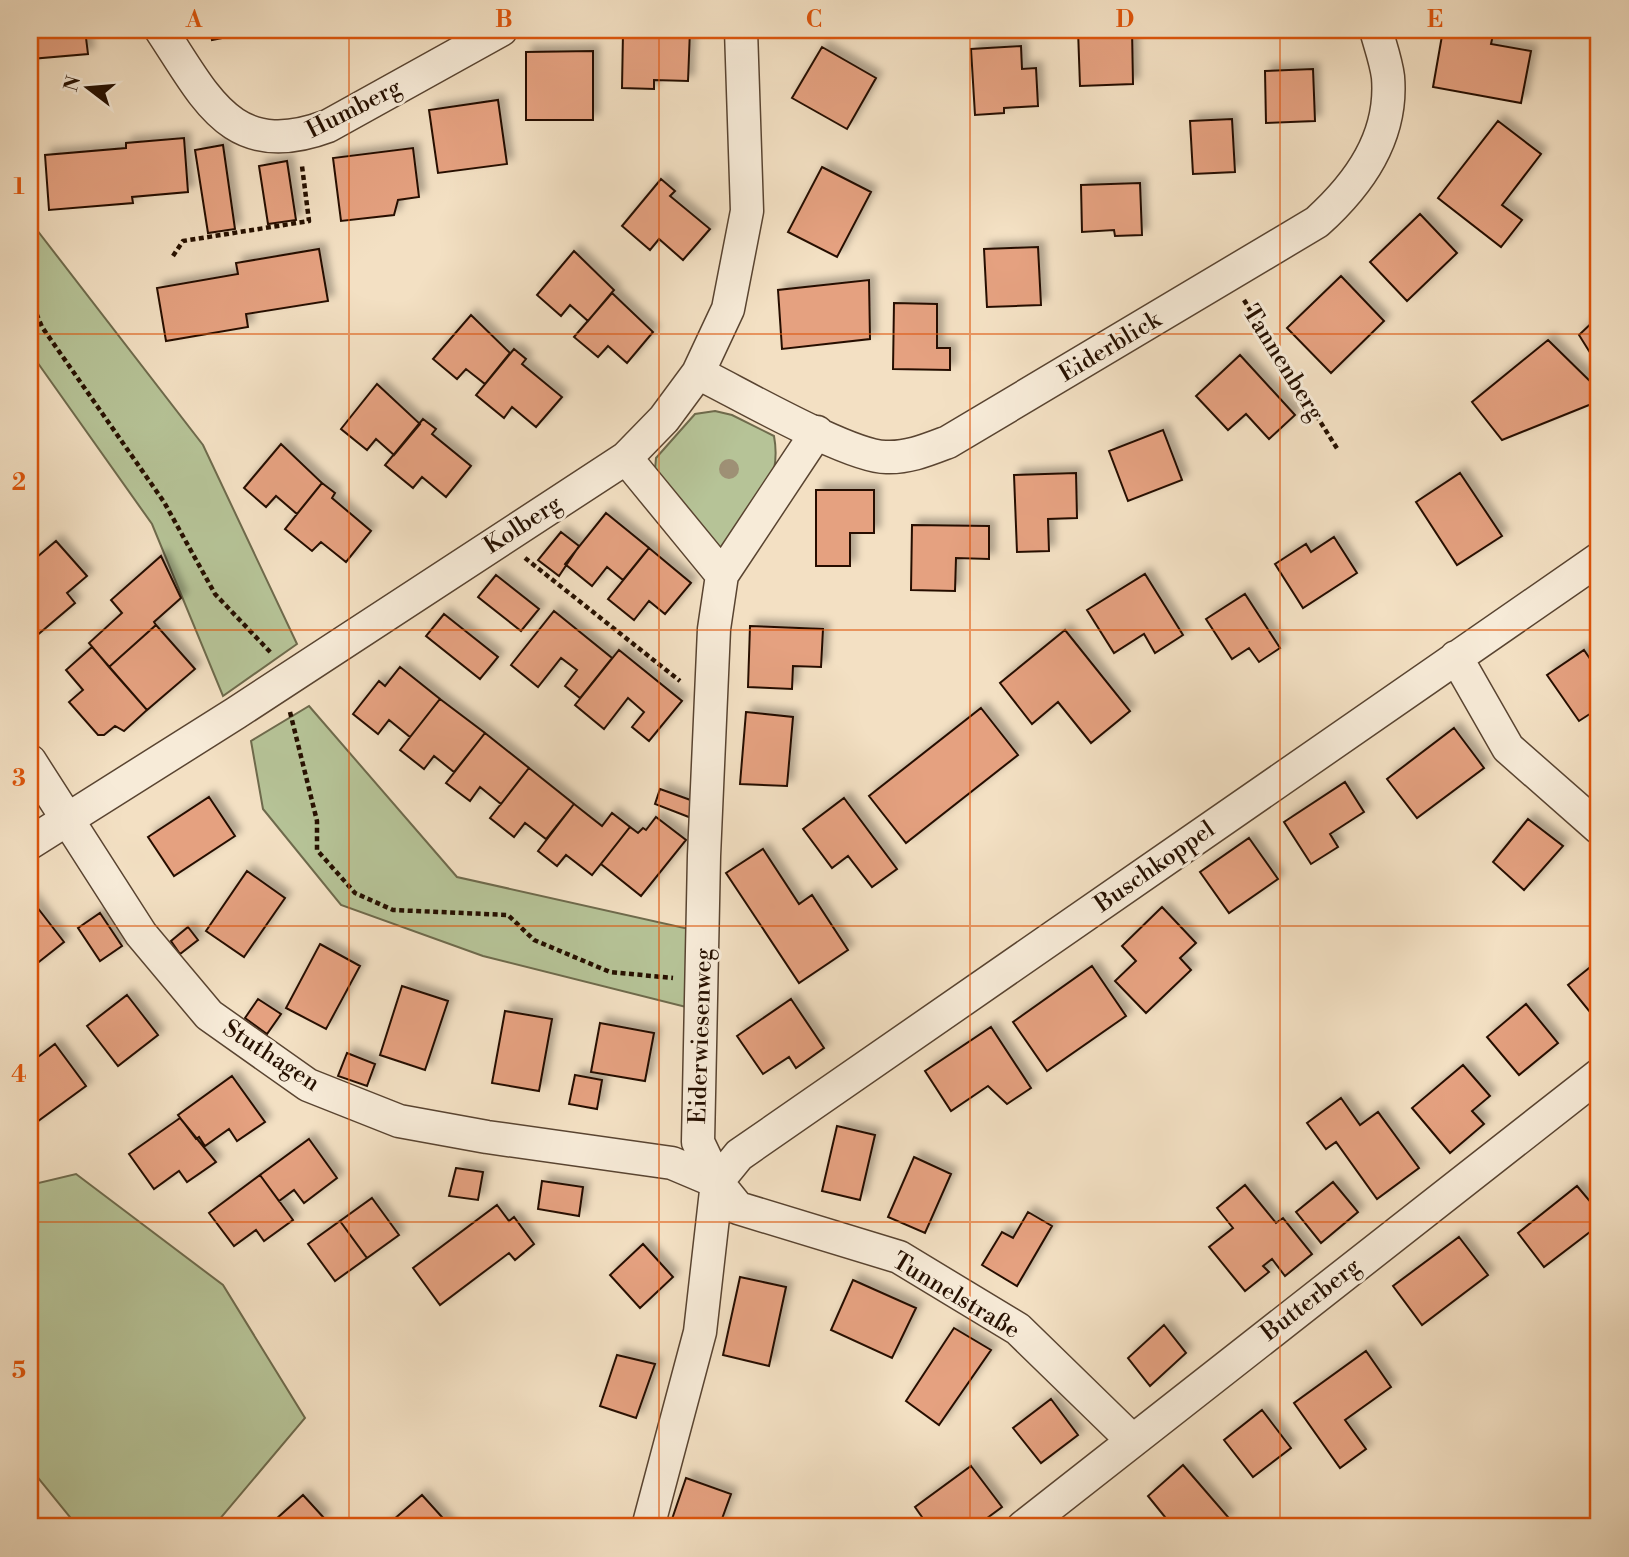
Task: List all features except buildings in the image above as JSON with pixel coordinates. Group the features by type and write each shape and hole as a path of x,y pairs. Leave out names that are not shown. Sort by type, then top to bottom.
{"street":[{"name":"Humberg","path":"161,30 207,99 228,121 256,134 299,137 328,126 501,30"},
{"name":"Kolberg","path":"30,843 626,458 664,419 698,373 728,309 747,211 741,30"},
{"name":"Eiderblick","path":"698,373 817,432 882,457 908,456 948,442 1317,222 1346,196 1370,162 1385,120 1388,77 1376,30"},
{"path":"626,458 722,575 817,432"},
{"name":"Buschkoppel","path":"717,1182 739,1155 1599,559"},
{"name":"Eiderwiesenweg","path":"717,1182 698,1142 704,980 704,856 713,629 722,575"},
{"path":"1456,657 1508,748 1599,828"},
{"name":"Stuthagen","path":"30,761 141,934 209,1015 308,1085 399,1121 487,1137 672,1163 717,1182"},
{"name":"Butterberg","path":"1023,1527 1599,1075"},
{"path":"648,1527 700,1332 717,1182"},
{"name":"Tunnelstraße","path":"717,1182 738,1208 899,1258 1018,1329 1132,1440"}],"path":[{"path":"173,256 183,241 309,221 299,137"},
{"name":"Tannenberg","path":"1229,276 1338,450"},
{"path":"30,298 42,327 164,502 215,594 271,649 282,682 317,821 317,850 355,893 393,910 508,915 534,940 610,972 704,980"},
{"path":"507,536 519,553 710,707"}],"green space":[{"path":"30,221 203,445 297,644 223,696 152,524 30,352"},
{"path":"715,411 732,415 774,436 776,453 770,483 757,509 730,550 714,552 655,470 656,458 695,414"},
{"path":"309,706 457,877 689,929 686,1007 483,956 341,905 263,809 251,741"},
{"path":"76,1174 223,1285 305,1418 213,1527 78,1527 30,1468 30,1185"}]}
